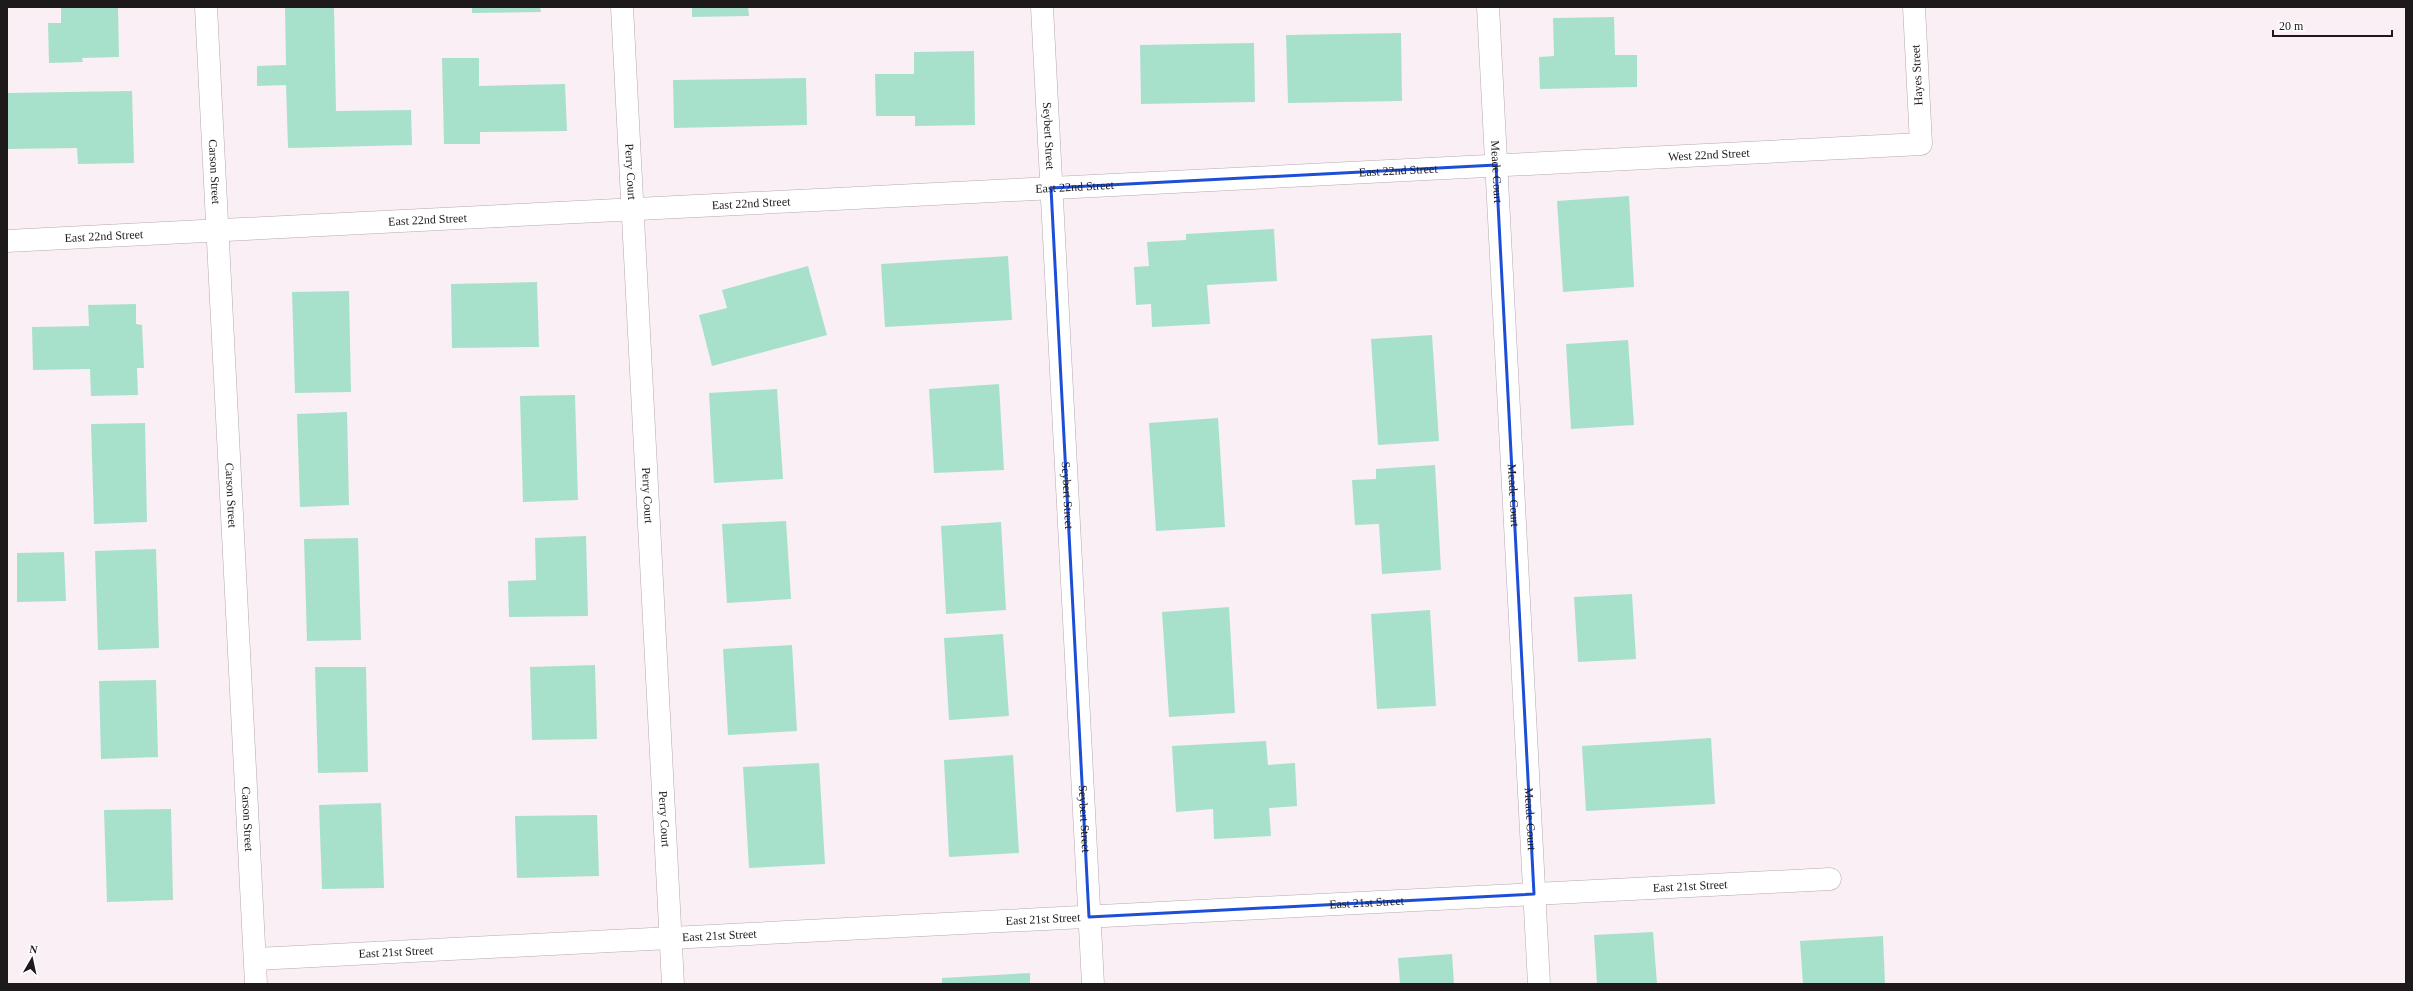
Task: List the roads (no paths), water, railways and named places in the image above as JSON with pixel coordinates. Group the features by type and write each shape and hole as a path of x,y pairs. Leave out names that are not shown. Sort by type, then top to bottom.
{"street":[{"name":"Carson Street","path":"206,7 256,959 256,984"},
{"name":"Perry Court","path":"622,7 673,984"},
{"name":"Seybert Street","path":"1042,7 1093,984"},
{"name":"Meade Court","path":"1488,7 1539,984"},
{"name":"Hayes Street","path":"1914,7 1921,144"},
{"name":"West 22nd Street","path":"1496,165 1921,144"},
{"name":"East 22nd Street","path":"7,240 1496,165"},
{"name":"East 21st Street","path":"256,959 1830,879"}]}
